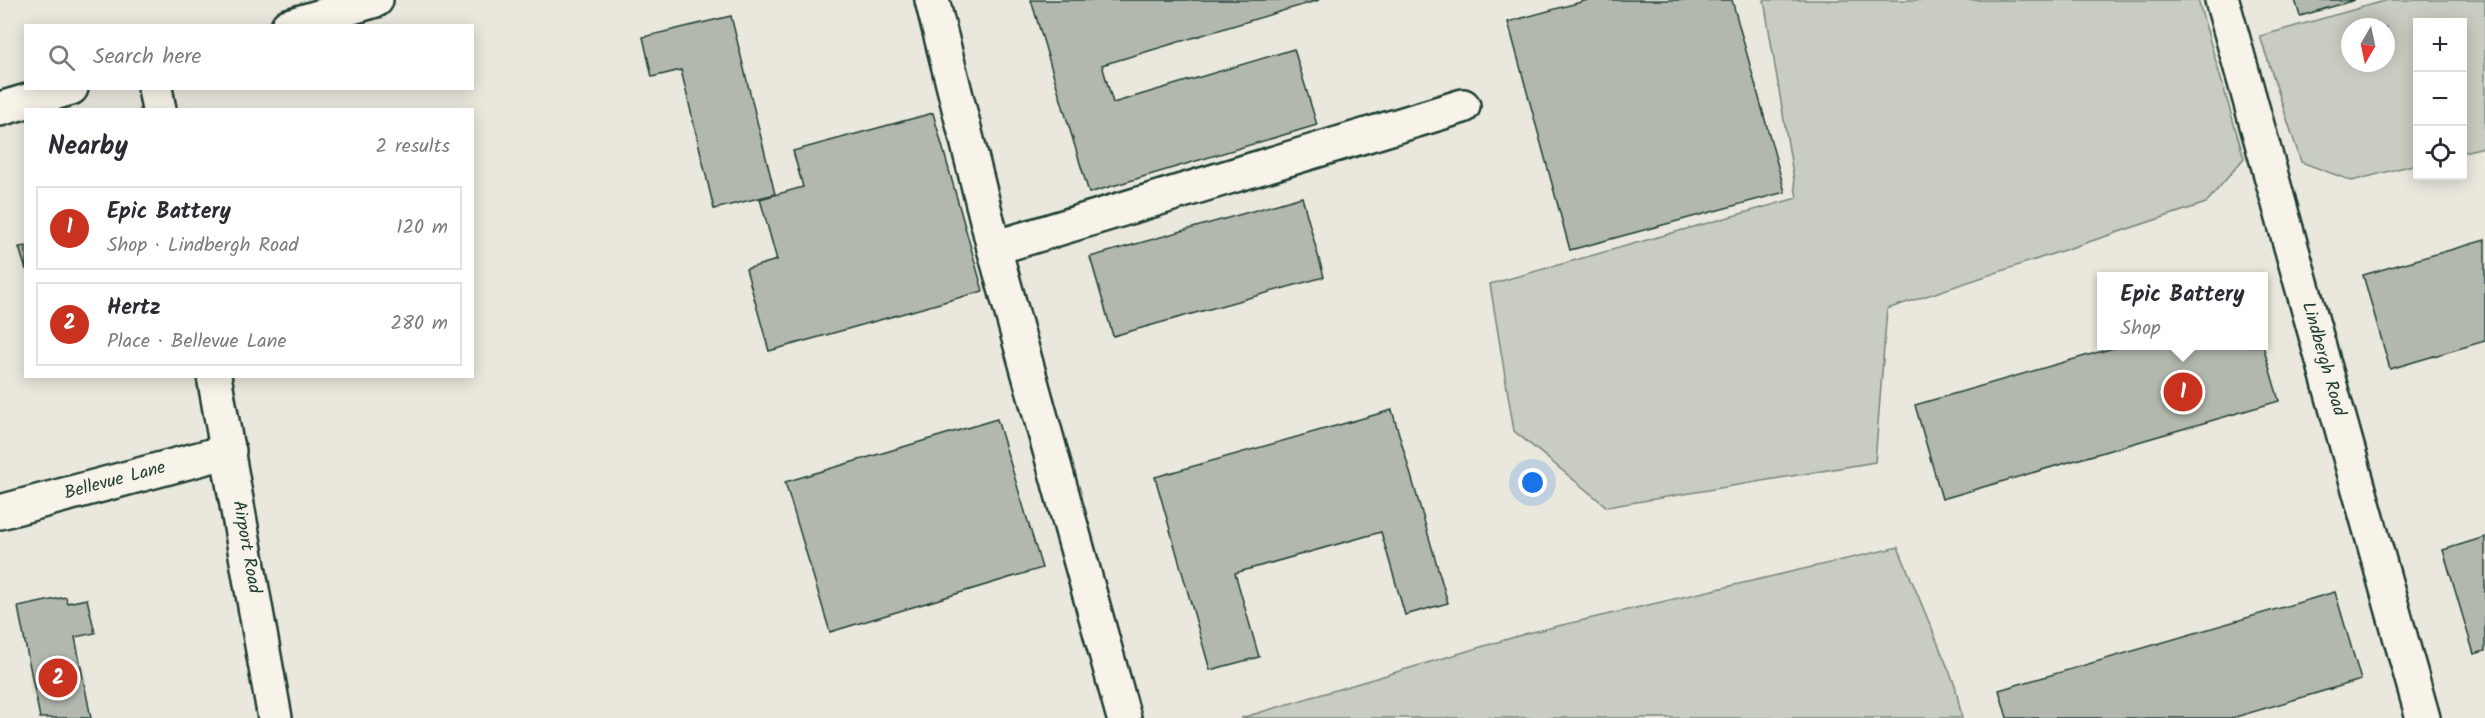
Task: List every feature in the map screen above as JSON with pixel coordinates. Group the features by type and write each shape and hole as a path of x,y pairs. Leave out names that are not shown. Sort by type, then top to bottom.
{"street":[{"path":"295,24 376,0"},
{"path":"932,0 994,248 1124,718"},
{"name":"Lindbergh Road","path":"2222,0 2423,718"},
{"path":"0,109 64,90"},
{"path":"155,90 159,108"},
{"path":"994,248 1463,106"},
{"name":"Airport Road","path":"214,378 230,451 275,718"},
{"name":"Bellevue Lane","path":"0,512 230,451"}],"shaded area":[{"path":"1764,0 2198,0 2244,158 2206,203 1887,309 1875,462 1607,507 1514,431 1490,284 1797,198"},
{"path":"2388,0 2485,0 2485,147 2467,151 2467,18 2413,18 2413,165 2352,181 2301,162 2260,36"},
{"path":"1898,547 1955,685 1962,718 1241,718 1528,633"}],"building":[{"path":"1031,0 1319,0 1102,65 1113,103 1294,49 1317,125 1089,193"},
{"path":"1588,0 1732,0 1785,192 1570,250 1508,22"},
{"path":"2295,0 2355,0 2300,16"},
{"path":"731,16 775,194 714,209 681,70 652,77 643,37"},
{"path":"933,113 983,291 769,351 746,269 777,260 760,199 803,187 793,151"},
{"path":"1302,197 1324,277 1113,336 1090,257"},
{"path":"2485,240 2485,341 2390,369 2363,275"},
{"path":"24,246 24,263 19,247"},
{"path":"2106,350 2264,350 2279,401 1942,499 1915,405"},
{"path":"1392,410 1448,603 1405,615 1381,532 1235,573 1259,657 1210,670 1155,477"},
{"path":"997,419 1042,568 830,632 785,482"},
{"path":"2485,537 2485,651 2474,654 2443,550"},
{"path":"2335,592 2361,680 2232,718 2007,718 1999,690"},
{"path":"66,597 67,603 87,599 95,633 75,637 91,718 40,718 18,607"}],"place":[{"name":"Epic Battery","path":"2183,392"},
{"name":"Hertz","path":"58,678"}]}
